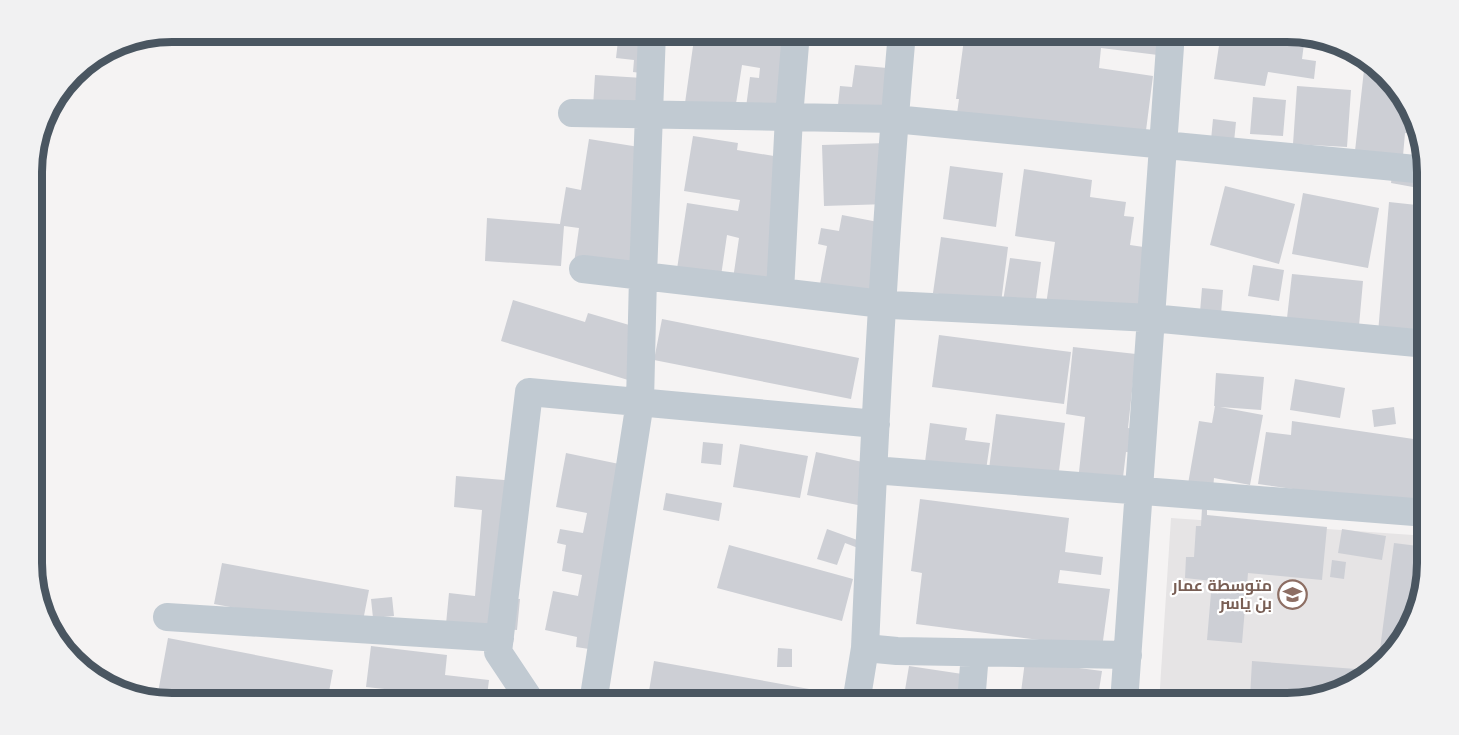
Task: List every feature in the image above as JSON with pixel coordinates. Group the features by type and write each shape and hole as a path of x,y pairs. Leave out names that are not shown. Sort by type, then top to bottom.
{"street":[{"path":"595,693 640,402 652,42"},
{"path":"780,292 795,42"},
{"path":"858,693 865,648 881,303 901,42"},
{"path":"1125,693 1170,42"},
{"path":"572,113 894,119 1417,169"},
{"path":"583,269 881,303 1151,318 1417,343"},
{"path":"525,693 498,652 529,392 876,424"},
{"path":"873,470 1417,512"},
{"path":"167,617 500,638"},
{"path":"865,648 897,651 1128,655"},
{"path":"972,693 975,652"}],"shaded area":[{"name":"متوسطة عمار بن ياسر","path":"1171,518 1417,535 1416,580 1407,613 1385,649 1359,671 1329,686 1295,693 1160,693"}],"building":[{"path":"618,42 661,42 657,75 633,72 634,60 616,58"},
{"path":"694,42 800,42 788,121 745,115 750,77 759,78 760,68 742,65 735,110 685,103"},
{"path":"964,42 1160,42 1158,55 1101,48 1099,68 1153,76 1144,146 956,121 959,99 956,99"},
{"path":"1220,42 1304,43 1302,59 1316,61 1314,79 1268,72 1265,86 1214,79"},
{"path":"1347,57 1356,62 1346,61"},
{"path":"855,65 887,68 882,110 838,105 840,86 852,87"},
{"path":"1364,70 1373,74 1385,86 1400,107 1411,134 1405,133 1403,156 1355,151"},
{"path":"595,75 659,79 657,111 593,107"},
{"path":"1297,86 1351,90 1347,147 1293,144"},
{"path":"1253,97 1286,100 1283,136 1250,134"},
{"path":"1213,119 1236,122 1234,142 1211,140"},
{"path":"693,136 738,143 737,150 798,160 779,286 733,279 739,238 727,235 721,276 677,269 687,203 738,211 740,200 684,191"},
{"path":"589,139 658,150 649,283 573,270 579,228 564,226 561,266 485,261 487,218 560,224 566,187 581,190"},
{"path":"886,143 888,204 824,206 822,145"},
{"path":"950,166 1003,173 996,227 943,219"},
{"path":"1393,168 1415,171 1413,187 1391,183"},
{"path":"1024,169 1092,180 1090,197 1126,202 1124,216 1134,217 1130,245 1157,249 1146,320 1046,305 1055,242 1015,236"},
{"path":"1225,186 1295,204 1279,264 1210,245"},
{"path":"1303,193 1379,208 1368,268 1292,254"},
{"path":"1389,202 1417,205 1417,337 1378,333"},
{"path":"842,215 878,222 879,295 820,284 827,246 818,244 821,228 839,231"},
{"path":"941,237 1008,247 1001,303 933,293"},
{"path":"1010,258 1041,262 1035,306 1003,301"},
{"path":"1253,265 1284,270 1279,301 1248,296"},
{"path":"1292,274 1363,281 1359,326 1287,318"},
{"path":"1202,288 1223,290 1221,314 1200,312"},
{"path":"513,300 585,322 588,313 643,329 628,380 501,341"},
{"path":"662,319 859,358 851,399 654,360"},
{"path":"939,335 1071,352 1064,404 932,387"},
{"path":"1073,347 1136,354 1128,428 1138,430 1136,453 1126,452 1122,486 1078,481 1085,417 1066,414"},
{"path":"1216,373 1264,377 1261,410 1220,407 1263,415 1250,485 1214,478 1213,489 1188,484 1199,421 1212,423"},
{"path":"1295,379 1345,388 1340,418 1290,410"},
{"path":"1394,407 1396,424 1374,427 1372,410"},
{"path":"996,414 1065,423 1058,479 989,469"},
{"path":"1292,421 1417,440 1417,507 1258,484 1266,432 1291,435"},
{"path":"930,423 967,428 965,440 990,443 986,470 925,462"},
{"path":"703,442 723,444 721,465 701,463"},
{"path":"740,444 808,456 800,498 733,487"},
{"path":"816,452 872,464 863,506 807,495"},
{"path":"566,453 624,465 589,649 576,647 577,637 545,630 553,591 578,596 582,575 562,571 566,545 557,543 560,529 583,533 587,513 556,507"},
{"path":"456,476 528,482 508,598 520,599 517,630 446,624 449,593 475,596 482,510 454,507"},
{"path":"666,493 722,503 719,521 663,510"},
{"path":"920,499 1069,518 1065,552 1103,557 1101,575 1060,570 1058,583 1110,589 1102,648 916,624 922,573 911,571"},
{"path":"1202,508 1207,509 1207,515 1327,527 1322,580 1248,573 1242,643 1207,640 1212,581 1185,578 1186,557 1194,557 1196,526 1201,526"},
{"path":"827,529 860,541 858,548 845,543 837,565 817,559"},
{"path":"1342,529 1386,536 1382,560 1338,553"},
{"path":"1394,543 1417,546 1413,596 1404,620 1379,655"},
{"path":"729,545 853,579 842,621 717,588"},
{"path":"1332,560 1346,562 1344,579 1330,577"},
{"path":"222,563 369,590 361,631 214,604"},
{"path":"392,597 394,616 373,618 371,599"},
{"path":"168,638 333,670 329,693 158,692"},
{"path":"371,646 447,655 445,675 489,680 487,693 403,693 403,691 366,687"},
{"path":"778,648 792,649 792,667 777,667"},
{"path":"654,661 831,693 649,693"},
{"path":"1025,661 1102,671 1099,693 1021,693"},
{"path":"1252,661 1356,669 1356,673 1344,680 1312,690 1295,693 1250,693"},
{"path":"909,666 969,675 966,693 904,693"}],"place":[{"name":"متوسطة عمار بن ياسر","path":"1293,594"}]}
